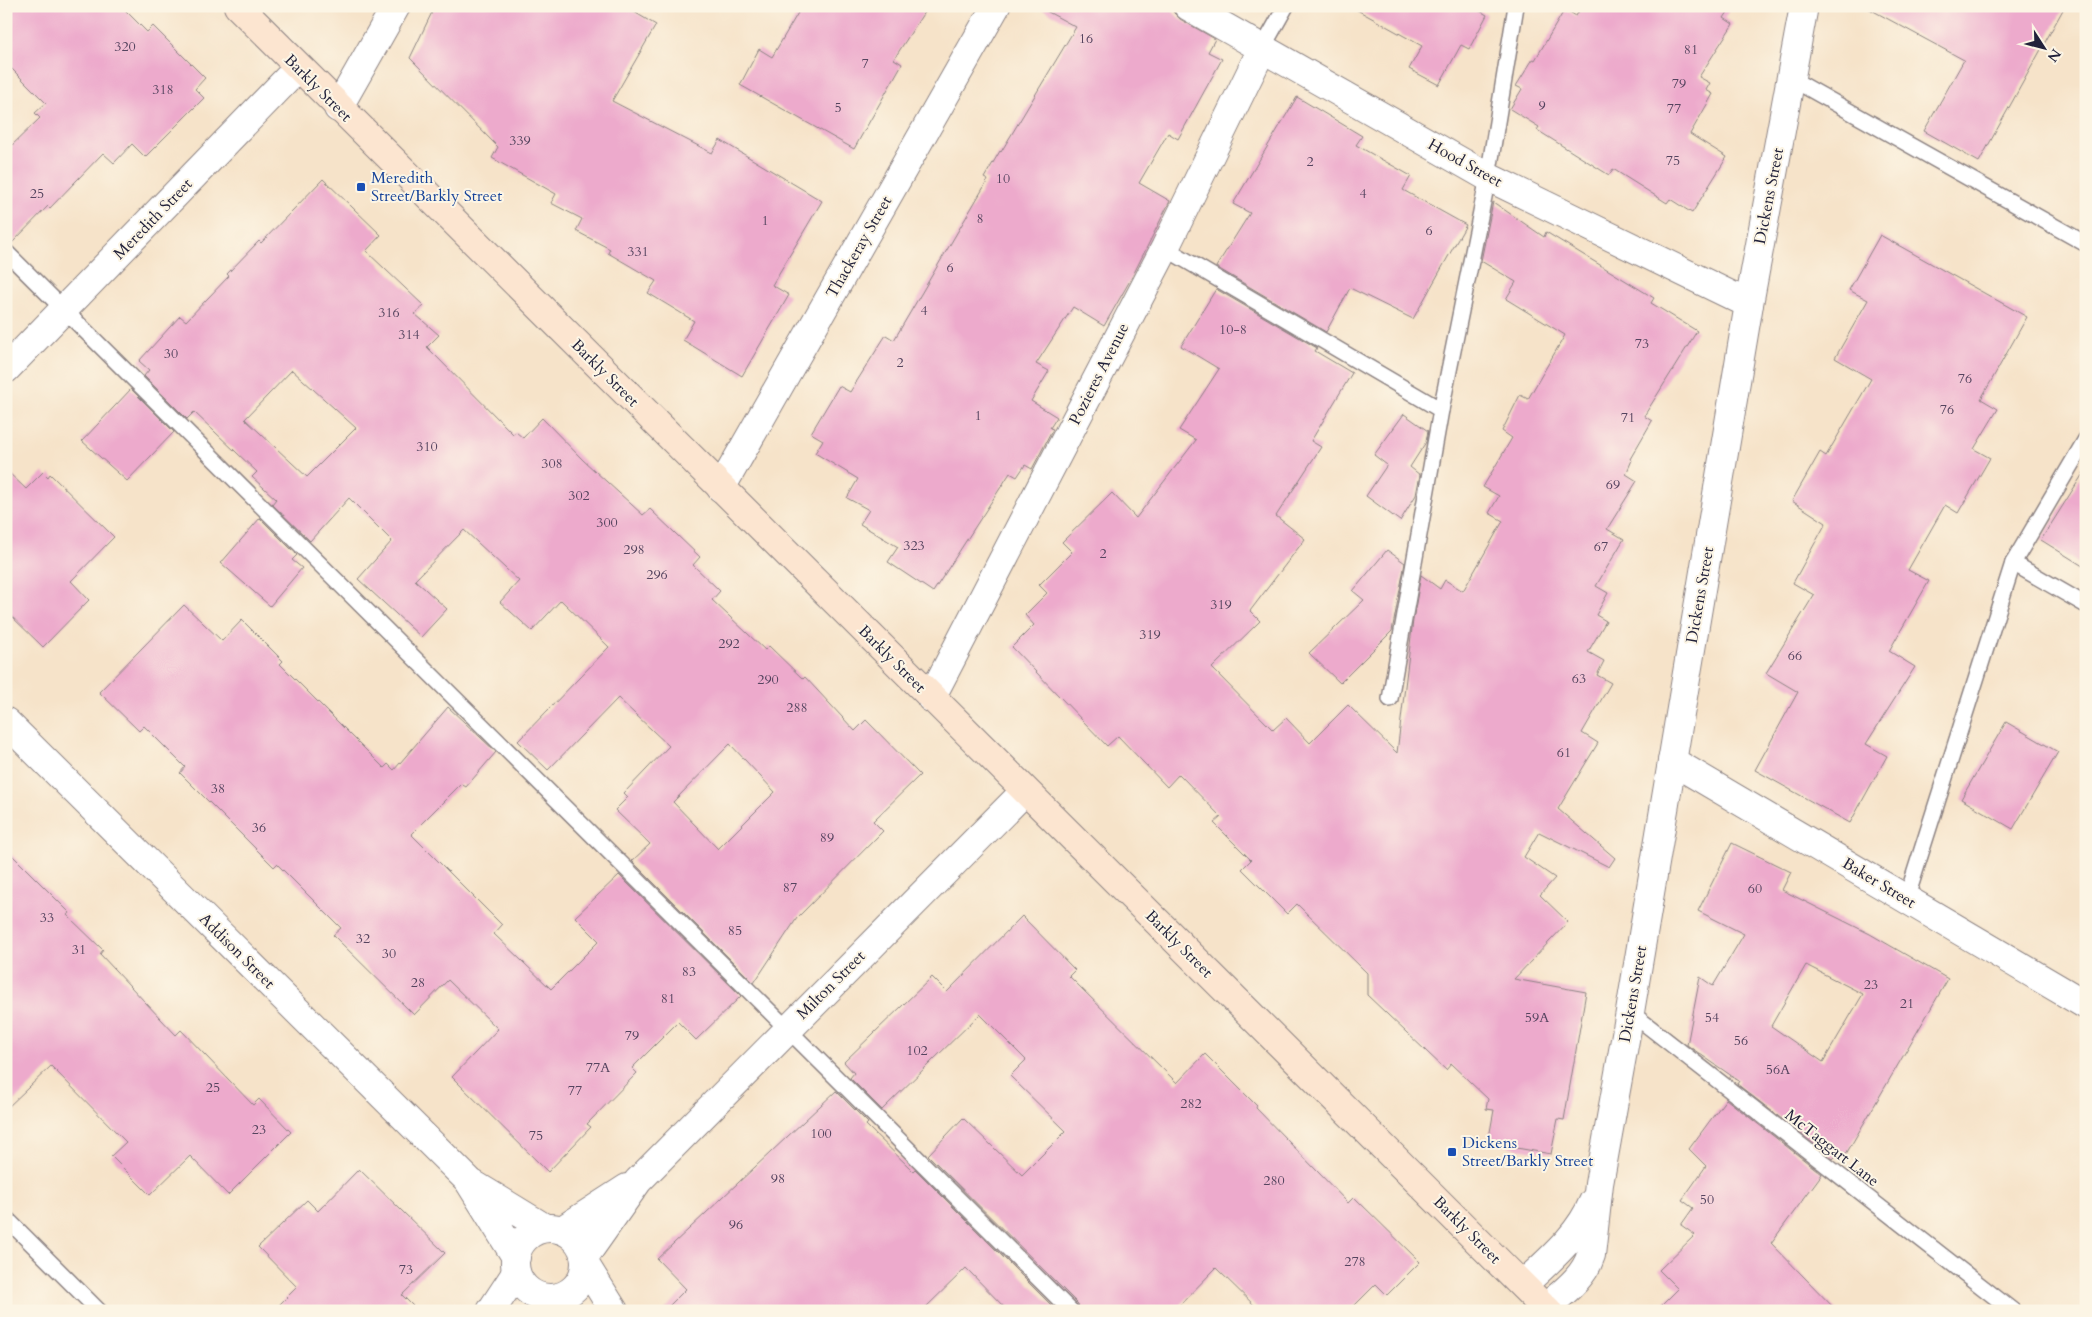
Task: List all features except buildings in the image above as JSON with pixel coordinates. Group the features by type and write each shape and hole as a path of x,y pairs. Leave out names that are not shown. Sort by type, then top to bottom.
{"main road":[{"name":"Barkly Street","path":"238,6 338,108 1546,1310"}],"street":[{"path":"338,108 396,6"},
{"name":"Thackeray Street","path":"721,488 996,6"},
{"name":"Hood Street","path":"1188,6 1263,47 1488,177 1749,304"},
{"name":"Dickens Street","path":"1546,1310 1588,1266 1591,1255 1599,1184 1630,1012 1749,304 1804,6"},
{"name":"Pozieres Avenue","path":"931,698 1165,248 1263,47"},
{"name":"Meredith Street","path":"6,369 298,68"},
{"name":"Addison Street","path":"6,722 468,1180 553,1229"},
{"name":"Baker Street","path":"1672,761 2086,1005"},
{"name":"Milton Street","path":"586,1261 638,1181 1025,791"},
{"name":"Addison Street","path":"468,1180 516,1265"},
{"name":"Milton Street","path":"553,1229 638,1181"},
{"name":"Dickens Street","path":"1523,1285 1572,1236 1588,1212 1599,1184"},
{"path":"491,1311 516,1265 520,1246 526,1238 553,1229 572,1235 581,1244 586,1261 614,1311"},
{"path":"516,1265 520,1282 527,1290 551,1305 576,1287 583,1278 586,1261"}],"lane":[{"path":"1263,47 1286,6"},
{"path":"1390,699 1441,410 1488,177 1516,6"},
{"path":"1792,78 2086,244"},
{"path":"1165,248 1441,410"},
{"path":"6,252 1071,1311"},
{"path":"1906,900 2013,563 2086,439"},
{"path":"2013,563 2086,605"},
{"name":"McTaggart Lane","path":"1630,1012 2013,1311"},
{"path":"6,1218 99,1311"}],"place":[{"name":"Meredith Street/Barkly Street","path":"361,187"},
{"name":"Dickens Street/Barkly Street","path":"1452,1152"}]}
